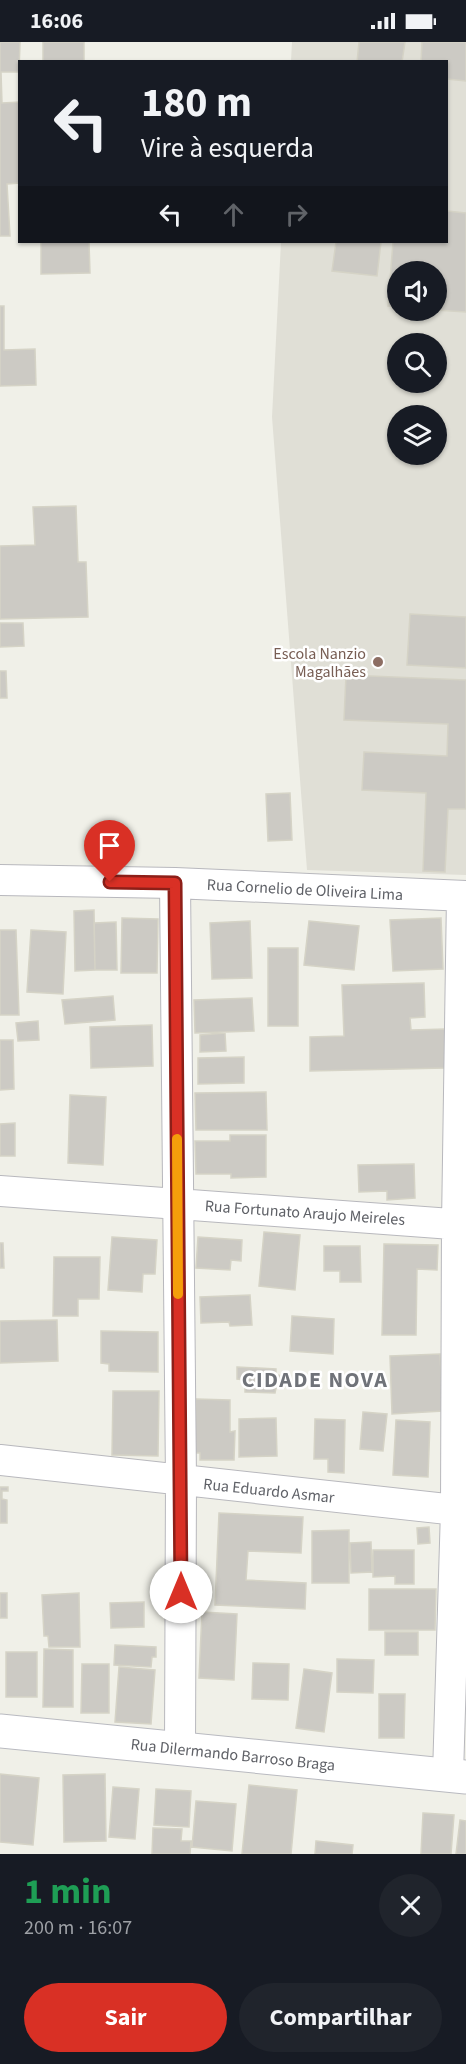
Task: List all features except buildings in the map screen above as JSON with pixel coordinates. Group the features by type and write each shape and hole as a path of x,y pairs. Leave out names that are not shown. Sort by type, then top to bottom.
{"street":[{"name":"Rua Cornelio de Oliveira Lima","path":"0,880 175,883 464,896"},
{"path":"175,883 181,1480 180,1749"},
{"path":"457,1776 461,1511 464,896"},
{"name":"Rua Fortunato Araujo Meireles","path":"0,1191 461,1224"},
{"name":"Rua Eduardo Asmar","path":"0,1460 461,1511"},
{"name":"Rua Dilermando Barroso Braga","path":"0,1731 457,1776"}],"shaded area":[{"name":"Escola Nanzio Magalhães","path":"292,42 466,42 466,875 307,870 272,417 281,243 448,243 448,60 291,60"}],"slow traffic":[{"path":"177,1139 178,1294"}],"place":[{"name":"Escola Nanzio Magalhães","path":"378,662"}],"district":[{"name":"CIDADE NOVA","path":"315,1379"}],"route":[{"path":"110,882 175,883 181,1592"}]}
